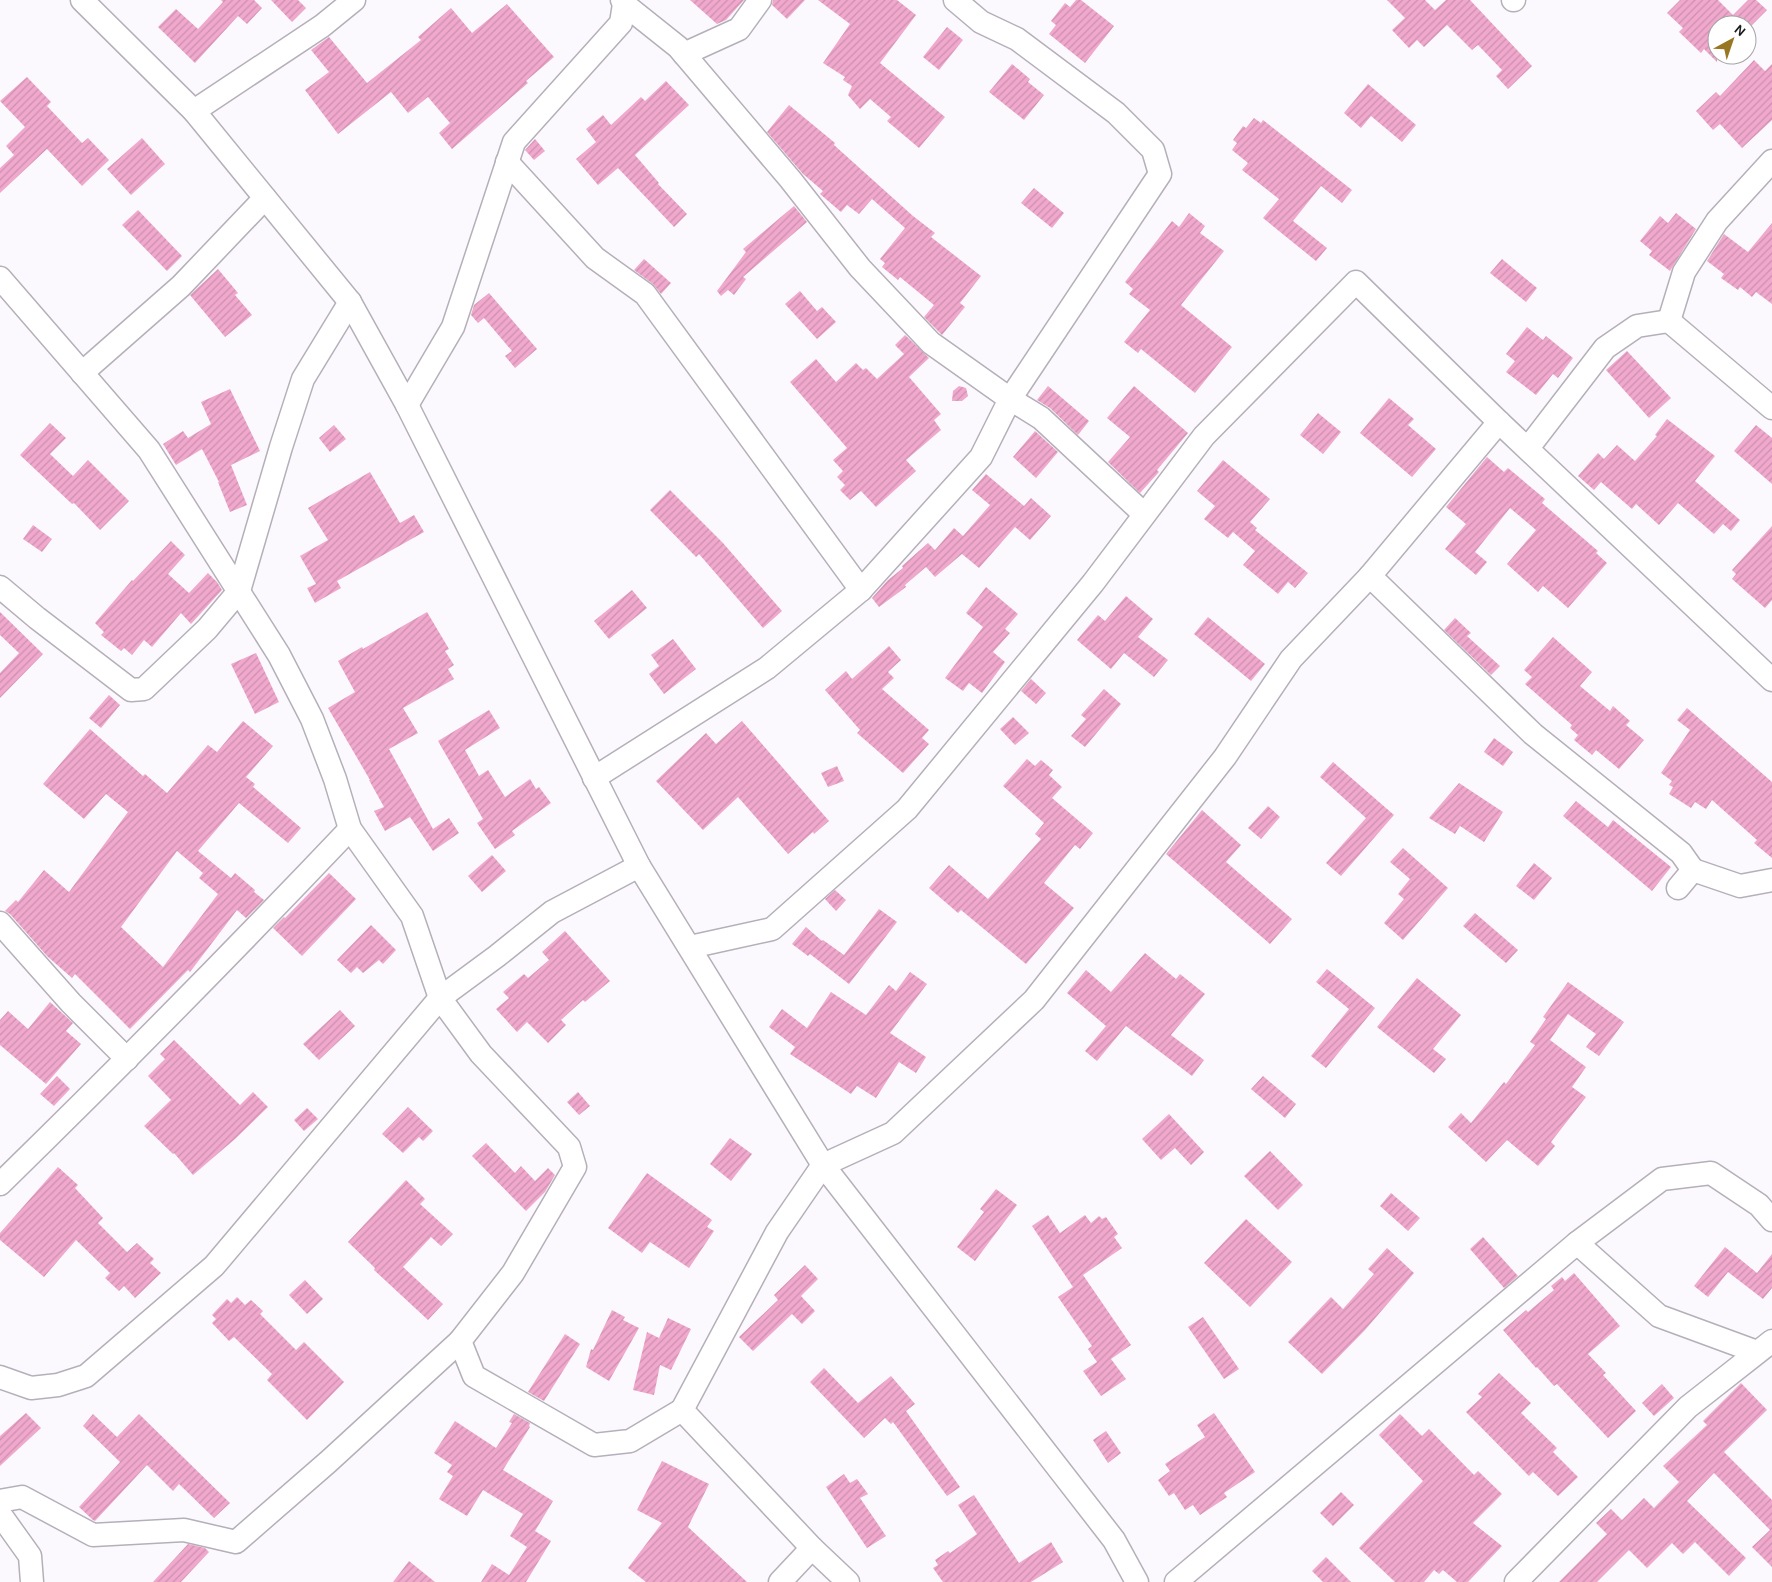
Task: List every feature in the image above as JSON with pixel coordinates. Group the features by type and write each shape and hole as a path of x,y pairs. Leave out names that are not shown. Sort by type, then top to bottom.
{"street":[{"path":"82,0 194,111 350,302 407,405 639,866 823,1165 1114,1540 1137,1582"},
{"path":"684,54 739,29 760,0"},
{"path":"594,778 767,668 861,590 981,457 1010,399 1160,174 1153,150 1116,113 1018,39 981,22 955,0"},
{"path":"623,2 678,47 790,179 860,268 931,343 1010,399 1041,418 1144,514"},
{"path":"407,405 453,327 514,142 621,23 623,2"},
{"path":"194,111 322,26 343,3"},
{"path":"1669,321 1684,272 1717,221 1772,161"},
{"path":"508,162 595,258 644,294 861,590"},
{"path":"82,373 180,286 265,198"},
{"path":"0,278 148,450 279,655 312,719 335,779 350,829 412,916 440,998 481,1054 569,1148 575,1167 513,1273 460,1341 328,1462 236,1542 184,1530 93,1535 22,1497 0,1501"},
{"path":"690,947 772,929 907,809 1093,583 1204,436 1356,282 1499,422 1772,680"},
{"path":"0,587 37,618 131,690 144,689 207,628 239,591 281,447 304,379 350,302"},
{"path":"1528,448 1605,348 1638,326 1669,321 1772,408"},
{"path":"460,1341 474,1376 594,1445 630,1441 682,1410 777,1232 823,1165 893,1133 1034,1000 1225,757 1290,659 1370,576 1499,422"},
{"path":"1370,576 1533,734 1681,853 1693,870 1740,886 1772,880"},
{"path":"0,1184 127,1060 350,829"},
{"path":"1,1379 31,1388 58,1386 86,1376 214,1266 440,998 552,912 639,866"},
{"path":"1678,888 1693,870"},
{"path":"0,923 71,1003 127,1060"},
{"path":"1176,1582 1578,1243 1662,1179 1712,1173 1759,1205 1772,1220"},
{"path":"1578,1243 1660,1316 1764,1346"},
{"path":"1516,1582 1688,1408 1764,1346"},
{"path":"682,1410 812,1548 848,1582"},
{"path":"0,1514 30,1556 32,1582"},
{"path":"780,1582 812,1548"}],"building":[{"path":"221,0 254,0 262,8 247,24 238,16 195,63 158,27 176,9 198,29 223,2"},
{"path":"271,0 298,0 306,8 292,22"},
{"path":"690,0 744,0 726,20 717,24"},
{"path":"773,0 805,0 787,19 772,5"},
{"path":"818,0 897,0 916,15 880,63 945,117 919,148 887,121 891,117 870,99 860,109 848,95 852,86 843,80 845,77 823,63 850,24"},
{"path":"1076,0 1081,0 1114,26 1085,63 1049,34 1056,25 1051,21 1065,3 1070,7"},
{"path":"1387,0 1425,0 1435,10 1446,0 1470,0 1532,66 1508,89 1496,76 1502,70 1478,45 1472,50 1447,25 1424,47 1417,40 1409,48 1392,30 1405,18"},
{"path":"1680,0 1718,0 1733,15 1707,15 1707,52 1704,49 1701,53 1679,32 1683,28 1667,13"},
{"path":"1748,0 1756,0 1767,10 1757,20 1757,15 1733,15"},
{"path":"507,4 554,57 526,81 528,83 452,149 439,133 450,123 428,97 408,113 391,92 338,134 305,90 329,72 311,50 329,37 367,83 421,40 418,37 451,8 472,33"},
{"path":"947,27 963,40 939,70 923,57"},
{"path":"1757,63 1765,71 1772,64 1772,120 1742,148 1720,124 1713,130 1696,111 1716,92 1720,96 1749,65 1757,65"},
{"path":"1012,64 1030,79 1028,82 1044,95 1024,120 989,92"},
{"path":"27,77 51,102 47,106 82,143 88,138 109,160 82,186 47,149 0,193 0,168 14,155 6,146 25,127 0,101"},
{"path":"666,81 689,105 635,155 658,184 687,214 674,227 618,168 598,185 576,159 596,142 586,129 603,115 611,125 641,97 645,101"},
{"path":"1368,84 1416,125 1402,142 1371,116 1361,128 1344,113"},
{"path":"789,105 835,143 834,145 913,216 935,233 931,237 981,276 960,303 965,307 942,335 924,317 934,305 900,277 898,280 882,267 885,263 880,259 905,228 872,199 859,214 847,205 841,212 820,194 823,191 803,174 767,132"},
{"path":"1254,118 1261,123 1263,120 1352,190 1342,203 1321,186 1293,221 1327,248 1316,261 1263,218 1279,199 1242,170 1248,163 1232,150 1237,143 1233,140 1243,126 1246,128"},
{"path":"142,138 165,164 131,195 107,169"},
{"path":"535,139 545,151 534,160 525,150"},
{"path":"1034,188 1064,213 1052,228 1021,203"},
{"path":"794,206 807,222 743,277 746,279 734,295 728,290 721,296 717,291 746,252 743,249"},
{"path":"138,210 182,256 167,271 122,225"},
{"path":"1189,213 1205,226 1200,233 1224,251 1181,305 1232,347 1195,393 1141,349 1138,353 1124,342 1150,310 1129,294 1133,289 1125,282 1172,221 1179,227"},
{"path":"1676,213 1696,229 1670,271 1649,255 1652,251 1640,241 1660,216 1668,223"},
{"path":"1772,223 1772,304 1756,292 1752,297 1740,287 1738,290 1721,278 1724,274 1707,261 1724,234 1748,252"},
{"path":"644,259 671,283 661,294 653,284 634,270"},
{"path":"1502,259 1537,288 1526,302 1490,273"},
{"path":"218,269 238,293 235,295 252,315 225,337 190,295"},
{"path":"800,291 817,311 822,307 836,322 817,339 785,304"},
{"path":"489,293 537,349 515,368 505,356 512,351 484,318 478,323 471,315 474,305"},
{"path":"1527,327 1543,340 1546,336 1573,358 1558,378 1553,374 1536,395 1506,372 1515,361 1506,354"},
{"path":"905,335 929,358 909,377 941,414 934,420 941,430 906,460 916,471 876,507 861,491 850,500 840,490 845,485 837,477 843,471 833,460 847,448 790,382 816,359 836,382 856,363 863,370 866,368 877,379 904,354 895,345"},
{"path":"1627,351 1671,398 1649,418 1606,370"},
{"path":"959,386 966,388 968,396 962,401 952,401 953,391"},
{"path":"1048,386 1089,421 1078,435 1050,408 1037,400"},
{"path":"1134,386 1188,433 1157,470 1159,472 1140,493 1108,462 1130,437 1107,418"},
{"path":"230,389 260,451 231,465 247,505 230,512 219,482 202,449 176,465 163,444 183,431 188,438 211,424 201,402"},
{"path":"1389,398 1414,419 1408,425 1436,449 1412,477 1360,433"},
{"path":"1318,413 1341,432 1323,454 1300,435"},
{"path":"1667,419 1715,456 1695,481 1740,520 1731,531 1723,524 1714,534 1678,503 1659,525 1636,504 1632,509 1601,482 1594,490 1578,476 1598,453 1604,459 1617,445 1635,461 1657,436 1655,435"},
{"path":"50,423 66,438 50,454 73,476 88,460 129,501 100,530 74,503 72,504 20,455"},
{"path":"334,425 346,439 330,452 319,438"},
{"path":"1756,425 1772,438 1772,484 1734,451"},
{"path":"1035,431 1058,452 1036,478 1013,457"},
{"path":"1487,457 1504,472 1508,468 1545,499 1542,503 1598,551 1596,553 1607,563 1568,608 1543,586 1538,592 1507,564 1536,530 1510,508 1475,552 1487,562 1476,575 1445,549 1466,524 1446,507"},
{"path":"1223,460 1270,499 1250,522 1257,528 1255,530 1308,573 1295,588 1288,582 1278,594 1243,565 1255,551 1233,532 1228,538 1204,519 1215,506 1197,491"},
{"path":"370,472 400,523 414,515 424,532 337,581 341,588 315,603 307,588 316,584 300,556 328,540 308,508"},
{"path":"986,474 1024,506 1031,498 1051,516 1030,540 1015,527 979,568 962,554 935,577 926,567 905,585 906,587 879,607 872,598 888,580 903,568 902,566 928,543 935,550 954,528 963,536 990,505 972,490"},
{"path":"670,490 723,543 782,611 763,628 699,554 696,557 650,510"},
{"path":"33,525 52,539 42,552 23,539"},
{"path":"1772,526 1772,600 1765,608 1732,579 1736,574 1732,570"},
{"path":"171,541 185,555 168,574 189,593 208,573 222,590 191,624 181,613 152,647 144,640 132,655 124,648 121,651 101,635 104,632 95,623 132,580"},
{"path":"986,587 1018,614 1005,629 1010,633 993,652 1005,662 982,693 969,683 963,691 945,678 983,627 966,613"},
{"path":"632,590 647,608 609,639 594,621"},
{"path":"1126,596 1153,619 1138,637 1168,660 1154,677 1124,653 1111,669 1077,640 1098,615 1105,621"},
{"path":"0,612 43,654 0,698 0,673 19,653 0,635"},
{"path":"427,612 449,649 445,651 454,665 448,669 454,679 403,708 418,733 389,749 433,829 449,818 459,833 433,851 410,817 385,831 374,811 384,807 328,708 355,692 338,661 362,647 363,649"},
{"path":"1208,617 1265,664 1251,681 1194,634"},
{"path":"1455,618 1471,633 1467,636 1500,666 1491,675 1444,630"},
{"path":"1553,637 1592,672 1580,686 1610,711 1613,706 1630,721 1626,725 1644,740 1619,769 1596,750 1592,755 1574,740 1578,735 1570,728 1572,725 1525,684 1532,677 1524,670"},
{"path":"673,639 696,669 664,694 649,674 659,666 651,655"},
{"path":"889,646 901,660 888,672 894,678 882,689 929,730 922,738 929,744 903,773 857,733 860,730 825,690 846,671 852,679"},
{"path":"256,653 279,702 255,714 231,664"},
{"path":"1031,679 1046,693 1036,704 1021,691"},
{"path":"1104,689 1121,704 1085,747 1071,736 1086,719 1081,715"},
{"path":"109,695 120,705 101,728 89,718"},
{"path":"1687,708 1772,782 1772,858 1754,843 1757,840 1712,800 1706,809 1695,802 1691,808 1669,794 1673,787 1669,785 1672,781 1661,773 1690,730 1677,720"},
{"path":"489,710 500,728 465,750 479,776 488,770 505,797 530,779 536,789 539,787 551,803 512,831 515,835 495,849 477,823 483,819 438,741"},
{"path":"1013,717 1029,733 1015,745 1000,729"},
{"path":"243,721 273,746 246,777 255,784 253,787 301,828 288,843 239,803 198,851 231,878 235,873 264,900 246,918 237,910 190,972 188,970 130,1029 75,974 72,978 47,956 10,914 5,911 16,900 18,902 44,870 69,892 128,812 106,794 84,819 43,784 90,729 143,776 145,774 167,793 208,745 217,752","holes":["177,851 203,873 199,878 218,894 163,967 121,927"]},
{"path":"742,721 829,821 788,854 738,797 703,830 656,781 706,733 716,744"},
{"path":"1494,738 1513,752 1503,766 1484,752"},
{"path":"1027,759 1035,766 1041,760 1053,770 1049,775 1062,787 1052,798 1093,833 1080,849 1075,845 1044,883 1074,908 1026,964 961,910 958,913 929,888 949,865 988,899 1041,839 1035,834 1044,823 1003,786"},
{"path":"1333,762 1394,815 1341,876 1326,863 1366,818 1320,777"},
{"path":"837,766 844,781 828,787 821,773"},
{"path":"1459,783 1503,812 1484,842 1460,826 1455,834 1429,818"},
{"path":"1576,801 1608,827 1613,820 1671,867 1652,891 1563,816"},
{"path":"1268,806 1280,817 1261,839 1248,828"},
{"path":"1202,810 1241,845 1226,862 1292,919 1270,944 1166,854"},
{"path":"1403,848 1448,888 1403,940 1384,923 1404,899 1398,894 1410,879 1390,862"},
{"path":"492,855 506,871 482,892 468,876"},
{"path":"1534,863 1552,878 1534,900 1516,886"},
{"path":"329,873 356,899 302,956 273,928"},
{"path":"835,890 846,900 836,911 825,899"},
{"path":"879,909 897,922 849,984 810,954 808,956 792,944 806,927 822,941 844,955"},
{"path":"1475,913 1518,950 1506,963 1463,926"},
{"path":"371,925 396,950 383,964 379,960 363,973 357,967 351,973 337,960"},
{"path":"565,931 610,981 585,1002 583,1000 561,1020 566,1025 548,1043 527,1022 517,1032 496,1009 509,998 503,992 524,974 528,978 549,960 542,952"},
{"path":"1145,953 1176,979 1180,974 1205,994 1171,1035 1204,1060 1192,1076 1126,1026 1097,1061 1085,1051 1106,1026 1067,993 1086,970 1111,992"},
{"path":"1327,969 1375,1008 1326,1068 1311,1056 1349,1009 1316,982"},
{"path":"910,972 927,984 890,1033 926,1057 916,1073 899,1062 876,1098 857,1086 851,1094 790,1054 795,1047 769,1027 782,1009 807,1028 831,992 866,1015 889,985 896,991"},
{"path":"1417,978 1461,1015 1433,1049 1446,1059 1434,1073 1377,1027"},
{"path":"1568,982 1624,1022 1599,1056 1586,1047 1596,1034 1568,1014 1550,1040 1586,1067 1572,1087 1586,1097 1551,1142 1555,1146 1538,1166 1507,1140 1486,1162 1448,1127 1461,1113 1471,1123 1504,1082 1506,1084 1535,1045 1530,1042 1546,1019 1543,1017"},
{"path":"50,1002 73,1023 66,1031 81,1044 46,1084 0,1045 0,1020 8,1011 28,1029"},
{"path":"340,1010 355,1026 319,1060 303,1044"},
{"path":"174,1040 240,1105 253,1092 268,1107 235,1139 193,1175 174,1153 144,1126 171,1100 148,1076 165,1059 160,1054"},
{"path":"57,1076 70,1089 54,1106 40,1094"},
{"path":"1263,1076 1296,1104 1285,1118 1251,1089"},
{"path":"578,1092 590,1106 579,1115 567,1102"},
{"path":"408,1107 433,1131 423,1141 419,1137 403,1153 382,1134"},
{"path":"307,1108 318,1119 304,1131 294,1120"},
{"path":"1169,1114 1204,1152 1191,1165 1175,1148 1161,1160 1142,1139"},
{"path":"730,1138 752,1154 731,1181 710,1164"},
{"path":"486,1143 515,1173 521,1166 535,1181 548,1168 555,1175 545,1192 526,1211 472,1156"},
{"path":"1270,1151 1303,1185 1278,1210 1244,1176"},
{"path":"58,1167 78,1185 75,1188 103,1218 98,1223 127,1252 137,1243 154,1259 150,1263 161,1273 135,1298 124,1286 119,1291 105,1278 110,1273 76,1240 44,1277 0,1240 0,1233"},
{"path":"647,1173 712,1220 707,1227 714,1231 689,1268 650,1242 642,1253 608,1228"},
{"path":"406,1180 425,1199 420,1204 453,1234 441,1246 431,1237 403,1267 443,1304 428,1320 374,1270 375,1268 348,1242"},
{"path":"996,1189 1017,1205 975,1261 957,1247 984,1212 980,1209"},
{"path":"1391,1193 1420,1218 1408,1231 1380,1206"},
{"path":"1048,1215 1060,1233 1085,1215 1091,1223 1099,1216 1102,1219 1106,1217 1118,1234 1114,1237 1122,1248 1083,1275 1131,1345 1111,1359 1126,1379 1101,1396 1083,1371 1097,1362 1088,1349 1092,1346 1058,1297 1073,1287 1032,1226"},
{"path":"1246,1219 1292,1262 1250,1307 1204,1263"},
{"path":"1483,1237 1518,1276 1504,1288 1470,1249"},
{"path":"1725,1247 1757,1273 1772,1254 1772,1288 1763,1299 1728,1272 1708,1297 1694,1286"},
{"path":"1387,1248 1414,1273 1365,1330 1322,1374 1288,1342 1331,1297 1343,1309 1374,1274 1368,1269"},
{"path":"805,1265 818,1279 801,1296 815,1311 802,1324 792,1314 753,1351 739,1337 778,1300 774,1295"},
{"path":"1574,1273 1620,1326 1588,1354 1606,1373 1603,1375 1636,1411 1608,1438 1557,1384 1554,1386 1536,1368 1503,1330 1526,1310 1528,1312 1554,1290 1551,1286 1562,1277 1565,1281"},
{"path":"305,1280 323,1299 307,1314 289,1295"},
{"path":"237,1297 245,1305 251,1300 263,1311 260,1314 296,1350 304,1342 344,1382 307,1420 267,1380 272,1374 234,1337 229,1341 212,1323 216,1319 212,1315 227,1299 231,1303"},
{"path":"612,1310 625,1317 623,1320 639,1328 609,1381 586,1367 591,1349 593,1350"},
{"path":"1203,1317 1239,1369 1224,1379 1188,1327"},
{"path":"668,1318 691,1329 671,1370 660,1365 654,1395 633,1390 647,1332 659,1338"},
{"path":"565,1334 580,1344 544,1401 528,1392"},
{"path":"824,1368 858,1403 891,1376 915,1404 906,1411 960,1487 947,1496 893,1422 891,1424 885,1418 864,1438 810,1382"},
{"path":"1499,1373 1531,1403 1521,1413 1557,1448 1553,1452 1578,1477 1558,1496 1533,1472 1529,1476 1466,1412 1482,1397 1478,1394"},
{"path":"1741,1383 1767,1410 1724,1452 1772,1500 1772,1567 1752,1547 1770,1530 1714,1473 1687,1501 1746,1558 1729,1576 1695,1542 1683,1554 1672,1543 1647,1568 1629,1550 1597,1582 1559,1582 1607,1534 1596,1523 1611,1509 1622,1520 1644,1498 1654,1508 1679,1482 1663,1466 1707,1425 1703,1421"},
{"path":"1662,1384 1674,1398 1654,1416 1642,1403"},
{"path":"26,1413 41,1428 0,1466 0,1436"},
{"path":"1214,1413 1255,1472 1224,1493 1227,1497 1200,1515 1193,1505 1185,1510 1174,1493 1169,1496 1158,1480 1170,1471 1165,1464 1205,1437 1197,1425"},
{"path":"93,1414 117,1437 139,1414 230,1503 214,1518 179,1484 173,1491 147,1465 95,1521 93,1520 79,1507 120,1462 83,1426"},
{"path":"514,1414 530,1423 530,1427 503,1470 553,1501 535,1531 551,1541 526,1582 481,1582 492,1564 509,1575 527,1547 510,1536 523,1514 483,1490 467,1516 439,1499 453,1476 447,1472 452,1465 434,1453 455,1421 496,1448 512,1423 509,1422"},
{"path":"1400,1414 1422,1436 1429,1429 1474,1475 1478,1471 1502,1494 1473,1523 1502,1546 1468,1582 1457,1582 1443,1570 1439,1574 1434,1570 1424,1582 1395,1582 1359,1548 1423,1481 1379,1435"},
{"path":"1106,1431 1121,1453 1108,1463 1093,1440"},
{"path":"662,1461 709,1484 688,1527 747,1582 646,1582 628,1568 662,1523 637,1510"},
{"path":"844,1474 850,1483 857,1479 868,1494 860,1498 886,1536 867,1548 826,1487"},
{"path":"1341,1492 1354,1505 1333,1526 1320,1513"},
{"path":"974,1495 1019,1563 1051,1542 1063,1562 1031,1582 943,1582 933,1568 938,1565 935,1560 948,1551 950,1553 977,1534 958,1505"},
{"path":"188,1544 205,1548 209,1552 181,1582 153,1582"},
{"path":"1326,1557 1351,1582 1323,1582 1312,1571"},
{"path":"409,1561 435,1582 393,1582"}]}
